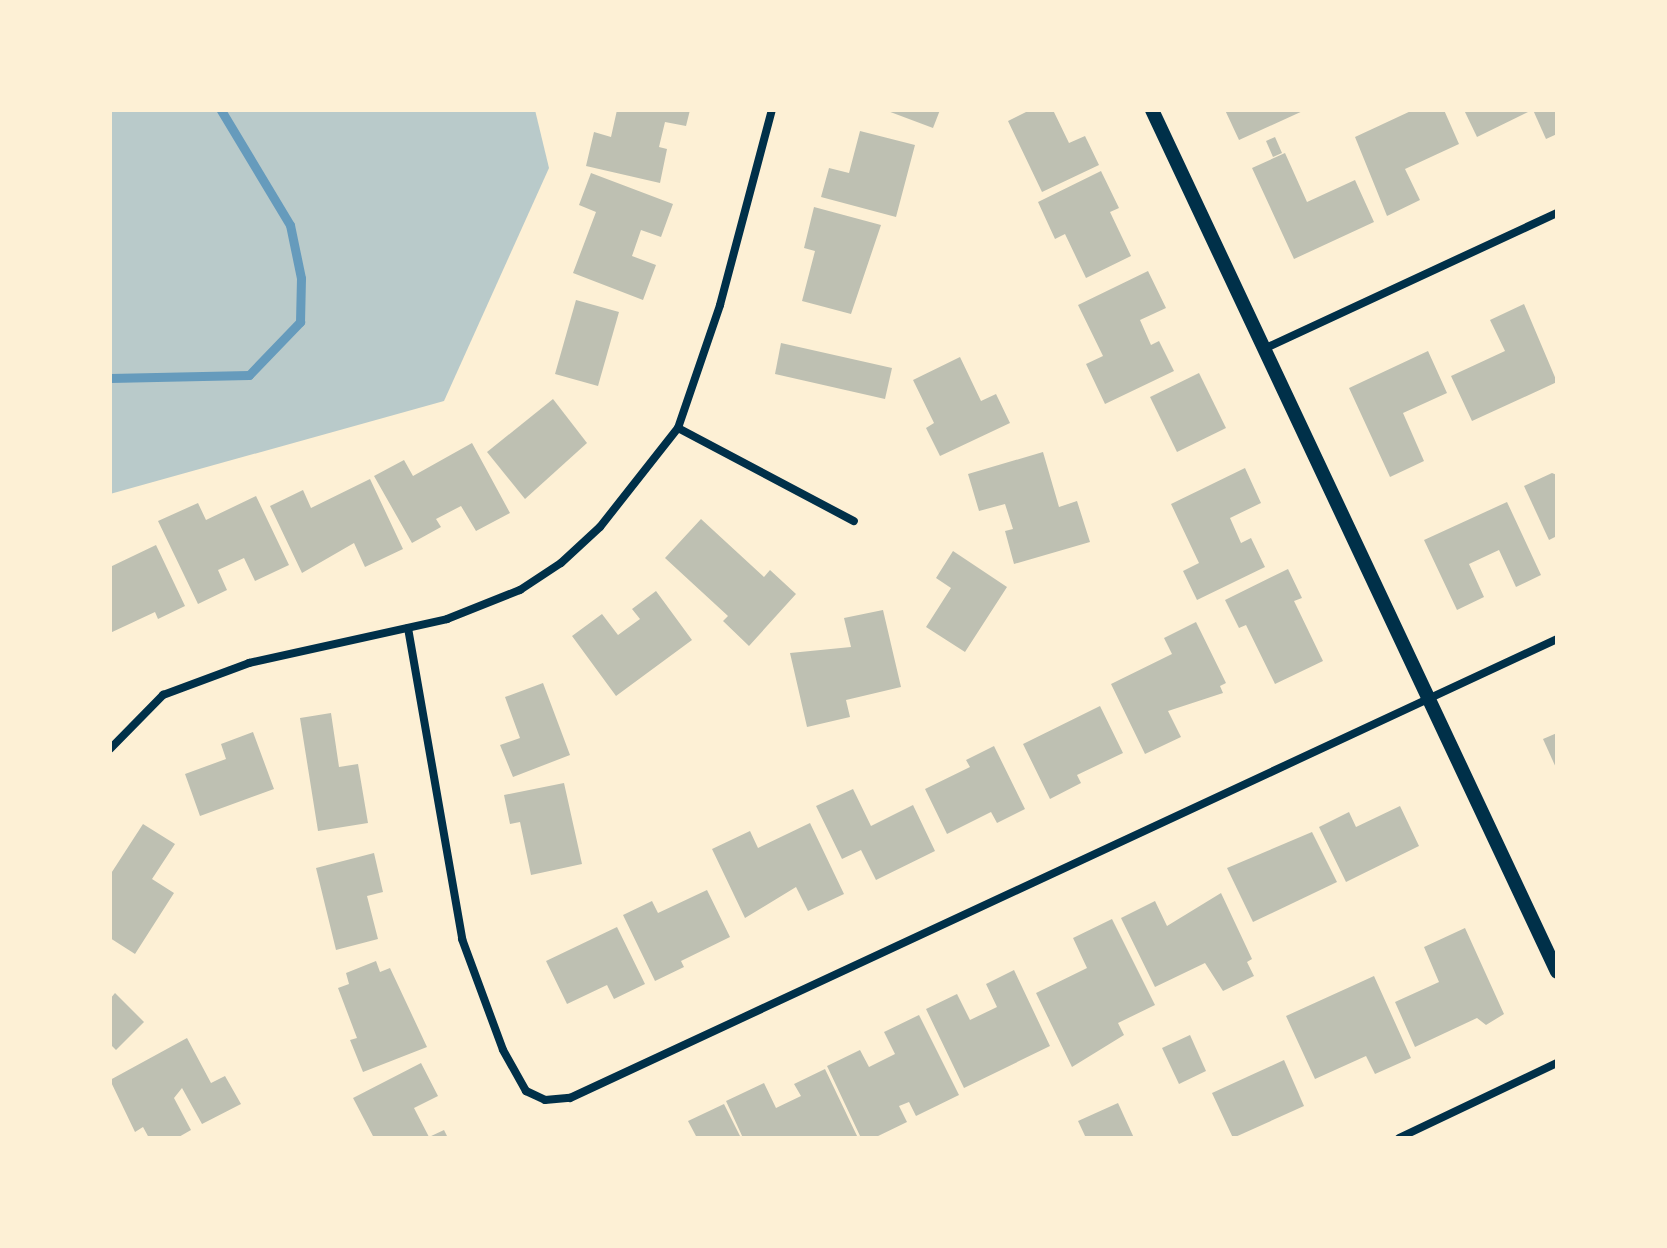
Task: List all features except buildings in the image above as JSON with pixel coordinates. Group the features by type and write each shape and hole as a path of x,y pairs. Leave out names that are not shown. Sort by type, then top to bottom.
{"street":[{"path":"110,749 163,695 249,663 447,619 520,590 561,563 638,485 678,428 720,305 772,110"},
{"path":"1152,110 1557,972"},
{"path":"1266,348 1557,213"},
{"path":"678,428 854,521"},
{"path":"408,628 462,939 503,1050 526,1091 545,1100 570,1098 1557,639"},
{"path":"1399,1138 1557,1063"}],"shaded area":[{"path":"110,110 535,110 549,168 444,401 110,494"}],"waterway":[{"path":"110,378 249,375 300,322 301,278 290,225 221,110"}]}
